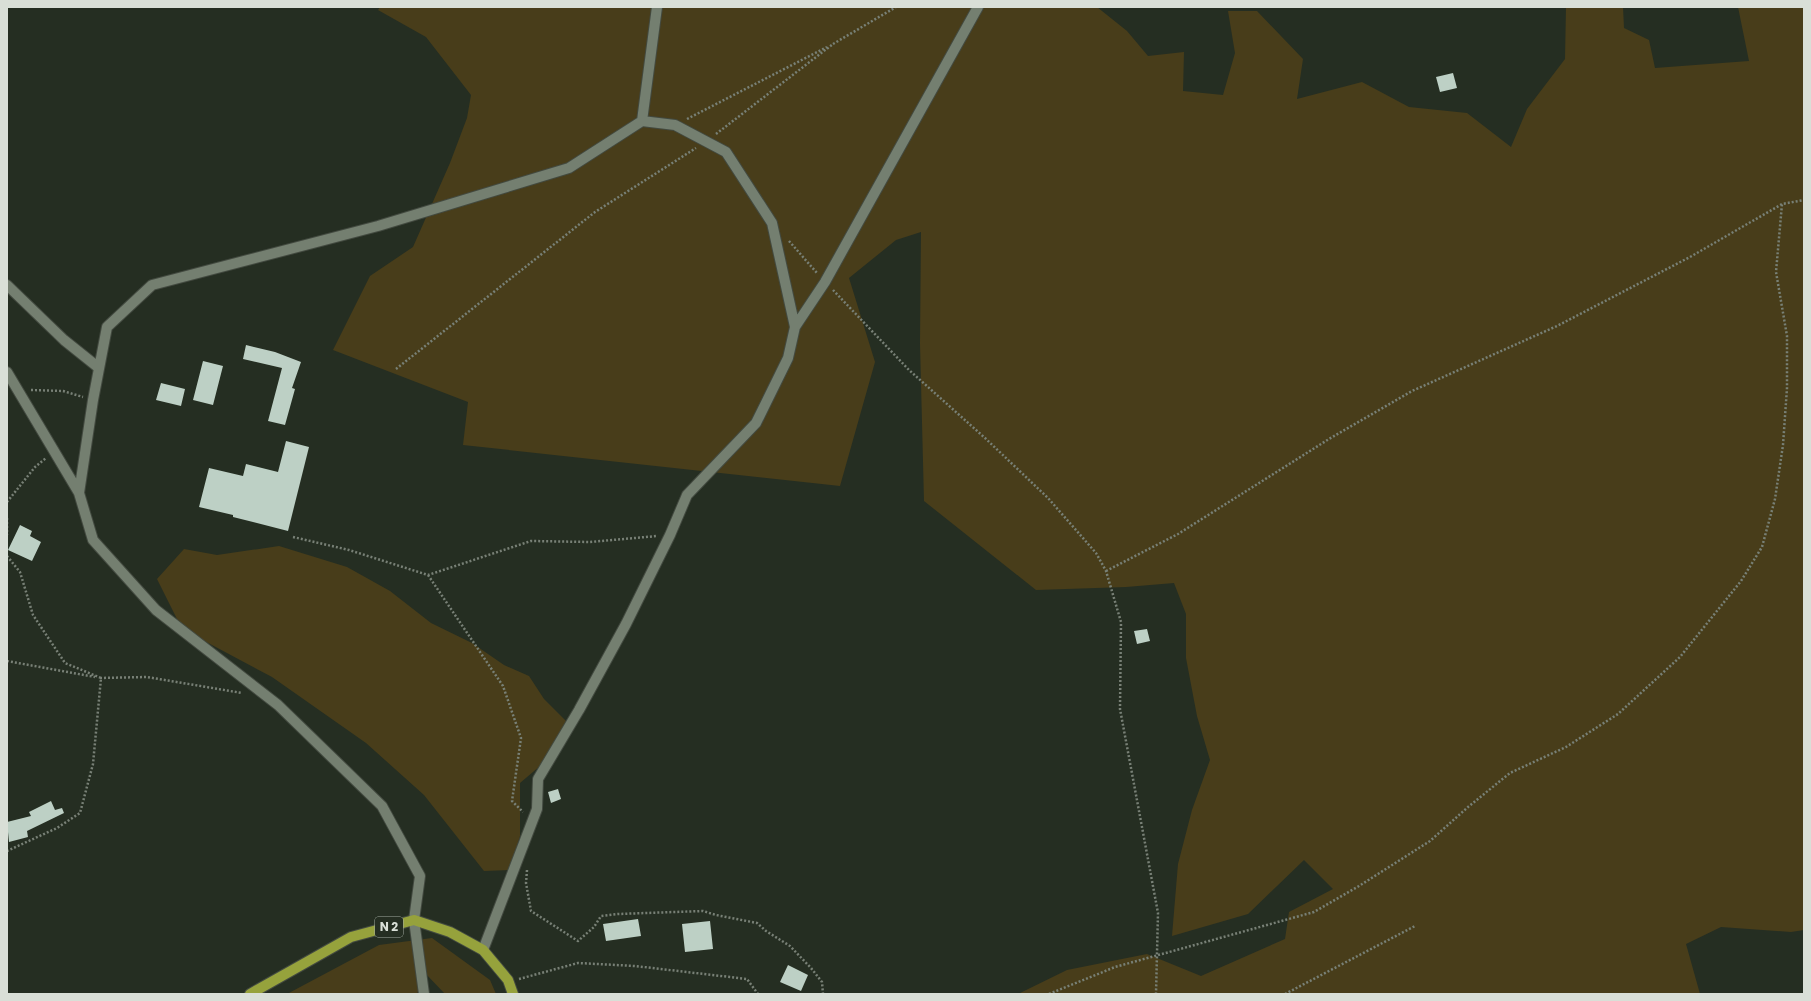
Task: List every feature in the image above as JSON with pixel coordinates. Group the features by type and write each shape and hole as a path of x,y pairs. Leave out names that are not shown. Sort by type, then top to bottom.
{"main road":[{"name":"N 2","path":"250,994 351,937 414,920 450,932 483,950 508,980 513,994"}],"street":[{"path":"642,121 657,7"},
{"path":"483,950 537,809 538,780 579,710 626,624 670,535 687,496 756,423 788,358 795,327 825,282 978,7"},
{"path":"79,493 93,400 107,327 152,285 378,226 569,168 642,121 675,125 726,152 772,223 795,327"},
{"path":"7,285 64,340 99,368"},
{"path":"7,372 79,493 93,540 156,610 278,705 382,806 420,876 414,920 424,994"}],"path":[{"path":"675,125 833,44 896,7"},
{"path":"396,369 595,212 707,142 833,44"},
{"path":"1106,571 1178,534 1329,439 1412,391 1557,326 1690,257 1782,204 1804,200"},
{"path":"1049,994 1116,967 1314,912 1430,841 1468,807 1510,773 1566,747 1618,714 1680,657 1741,581 1762,547 1775,499 1783,445 1787,388 1787,336 1776,272 1782,204"},
{"path":"788,241 909,370 985,438 1048,498 1096,553 1106,571 1121,622 1120,709 1158,913 1156,994"},
{"path":"18,390 63,391 93,400"},
{"path":"7,502 35,467 54,452"},
{"path":"7,518 7,536"},
{"path":"293,537 349,550 428,575 530,541 590,542 670,535"},
{"path":"7,556 20,572 33,615 65,663 101,678"},
{"path":"428,575 503,686 521,738 512,801 532,822"},
{"path":"7,661 101,678 147,677 234,691 249,696"},
{"path":"7,851 58,828 80,813 93,764 101,678"},
{"path":"528,868 526,883 531,911 578,941 594,927 601,916 703,910 716,915 757,923 766,931 790,946 822,982 823,994"},
{"path":"1285,994 1415,926"},
{"path":"508,980 530,977 578,963 635,966 747,979 758,994"}],"shaded area":[{"path":"380,7 1097,7 1127,31 1148,56 1184,52 1183,91 1223,95 1235,53 1228,11 1257,11 1303,59 1297,99 1362,82 1409,107 1467,113 1511,147 1527,109 1565,59 1566,7 1623,7 1624,28 1649,40 1655,68 1749,61 1738,7 1804,7 1804,930 1791,932 1721,927 1686,944 1700,994 1018,994 1067,970 1147,954 1201,976 1285,939 1289,912 1333,889 1304,860 1248,914 1172,936 1178,864 1192,810 1210,760 1197,716 1186,658 1186,614 1174,583 1126,587 1036,590 924,501 920,344 921,232 896,240 849,278 875,362 840,486 463,445 468,402 333,350 370,276 413,247 450,163 467,118 471,95 426,37 378,10"},
{"path":"279,546 347,567 390,591 431,623 472,643 504,665 529,676 544,699 566,721 540,766 520,783 520,836 510,870 484,871 424,795 366,743 272,677 182,629 157,579 184,549 217,555"},
{"path":"432,938 490,980 496,994 445,994 425,973 417,994 287,994 379,945"}],"building":[{"path":"1453,73 1457,88 1440,92 1436,77"},
{"path":"246,345 275,352 301,362 292,388 295,389 285,425 268,421 282,368 243,359"},
{"path":"203,361 223,366 213,405 193,400"},
{"path":"161,383 185,389 181,406 156,400"},
{"path":"286,441 309,447 288,531 199,507 209,468 243,476 246,464 278,472"},
{"path":"20,525 32,531 30,536 41,542 32,561 8,550"},
{"path":"1147,629 1150,641 1137,644 1134,631"},
{"path":"558,789 561,799 551,803 548,792"},
{"path":"51,801 55,810 62,808 64,813 27,831 28,837 9,842 7,822 31,816 29,812"},
{"path":"638,919 641,936 606,941 603,924"},
{"path":"710,921 713,949 685,952 682,924"},
{"path":"788,965 808,975 801,991 780,982"}]}
